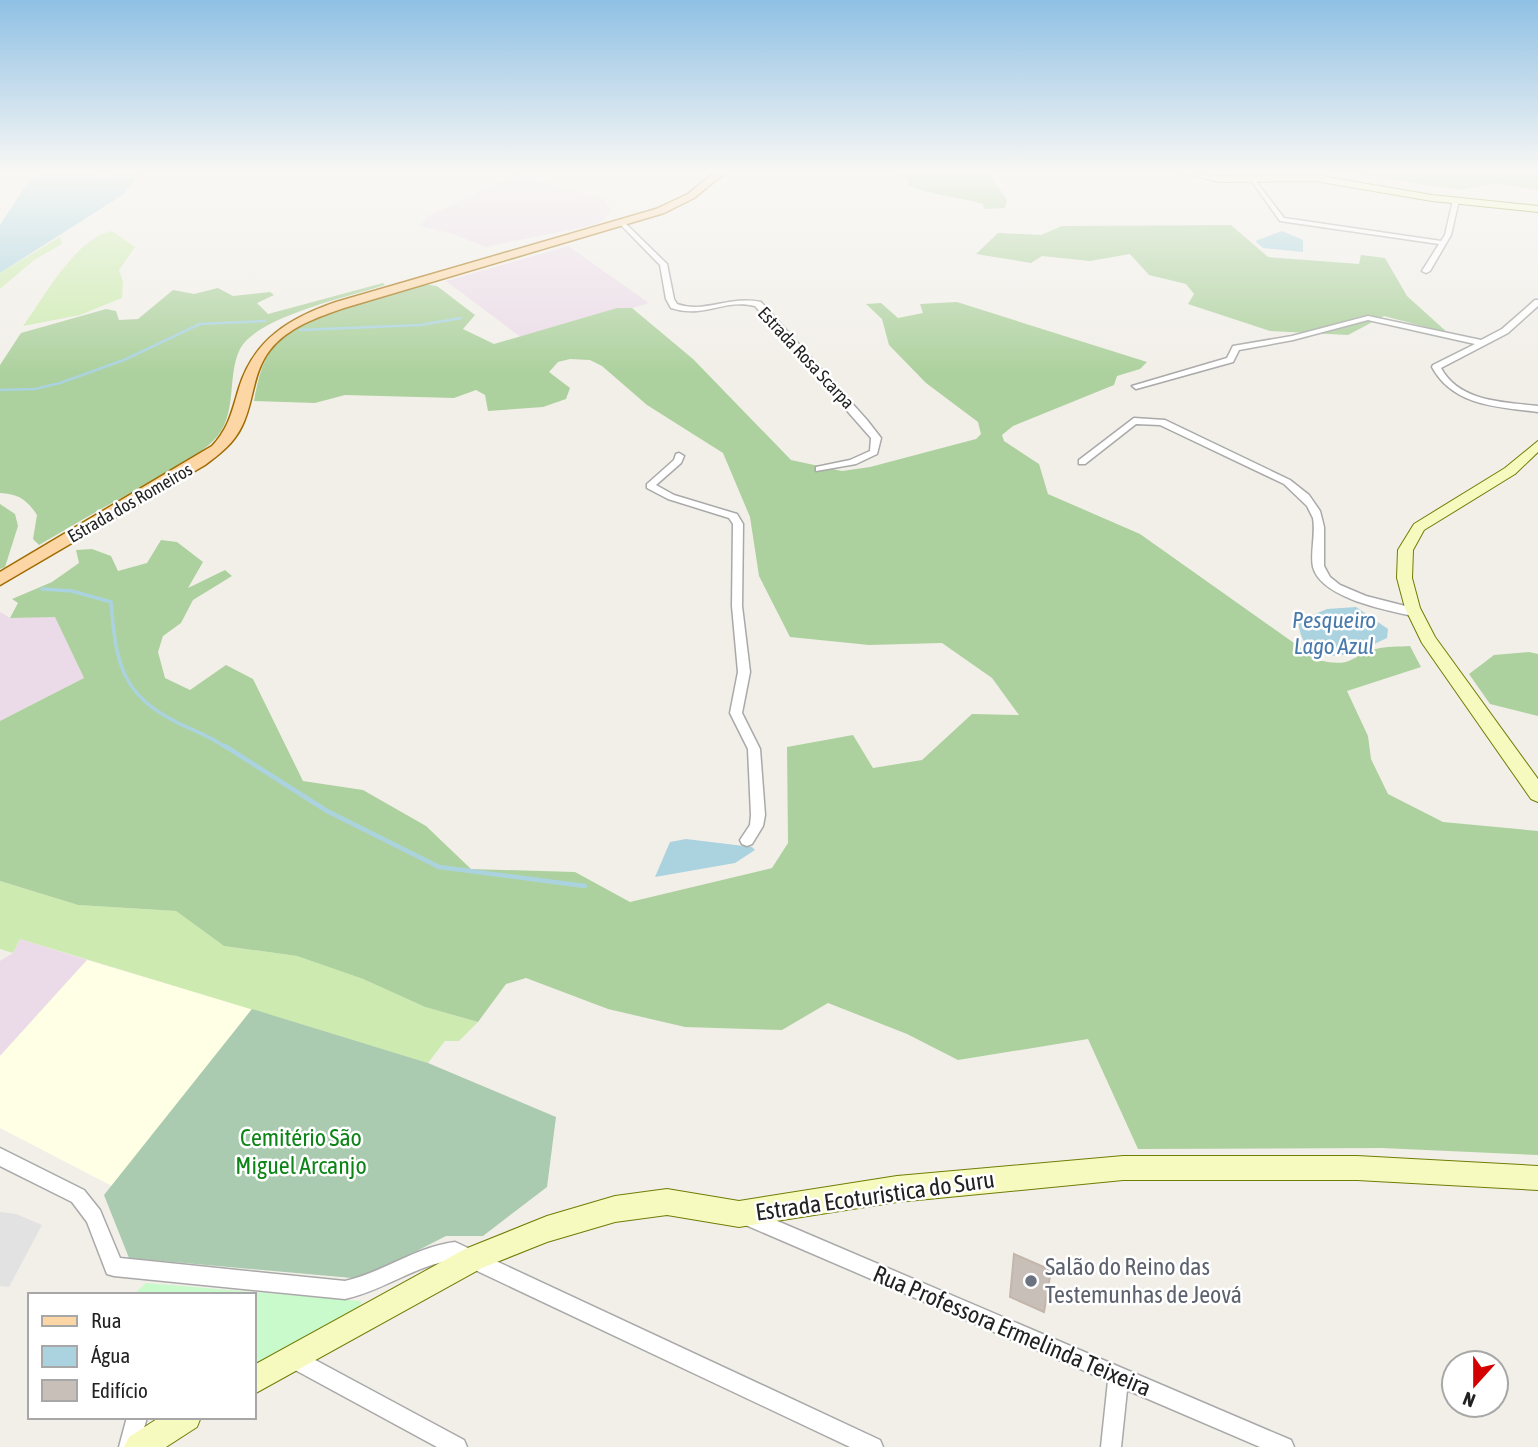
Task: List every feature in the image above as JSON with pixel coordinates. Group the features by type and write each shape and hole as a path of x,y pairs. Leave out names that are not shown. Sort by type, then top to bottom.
{"main road":[{"name":"Estrada dos Romeiros","path":"241,411 240,385 251,351 274,329 297,316 554,239"},
{"name":"Estrada dos Romeiros","path":"0,579 212,454 232,436 254,367 263,351 284,331 305,319 354,301 565,239"}],"street":[{"name":"Estrada Rosa Scarpa","path":"638,239 663,264 674,306 696,311 743,302 758,304 872,432 877,444 871,455 819,469"},
{"path":"1412,239 1443,243"},
{"path":"1426,271 1444,239"},
{"path":"1538,302 1518,323 1436,367 1441,378 1474,397 1538,409"},
{"path":"1136,386 1230,360 1236,348 1293,338 1368,318 1483,343"},
{"path":"1082,462 1134,421 1162,422 1287,482 1303,495 1319,516 1322,525 1318,563 1323,575 1354,595 1413,612"},
{"path":"1538,444 1510,471 1412,533 1404,549 1413,612 1455,684 1503,742 1538,794"},
{"path":"679,456 678,461 650,486 671,497 733,516 738,524 737,606 744,672 736,713 754,749 758,814 756,827 747,840"},
{"path":"0,1157 78,1196 87,1204 114,1267 237,1287 345,1290 377,1282 444,1251 455,1251 873,1447"},
{"name":"Estrada Ecoturistica do Suru","path":"256,1379 474,1258 547,1229 615,1209 667,1202 739,1214 897,1189 1084,1169 1357,1168 1538,1178"},
{"name":"Rua Professora Ermelinda Teixeira","path":"739,1214 1284,1447"},
{"path":"292,1358 457,1447"},
{"path":"1111,1447 1118,1376"},
{"path":"129,1447 136,1419"},
{"path":"139,1447 184,1419"}],"shaded area":[{"path":"465,239 527,239 485,247"},
{"path":"568,246 649,303 526,341 446,281"},
{"path":"0,612 10,618 55,616 84,678 0,721"},
{"path":"20,939 87,960 0,1056 0,961 13,953"},
{"path":"87,960 252,1009 112,1186 0,1128 0,1056"},
{"path":"0,1212 16,1214 42,1225 9,1287 0,1286"}],"green space":[{"path":"60,239 62,244 34,260 0,289 0,273"},
{"path":"94,239 123,239 135,247 119,270 123,282 122,298 80,315 23,326 61,271"},
{"path":"992,239 1247,239 1268,257 1359,264 1361,255 1385,258 1407,296 1448,333 1384,316 1348,335 1270,331 1188,304 1194,294 1186,284 1149,275 1130,254 1090,261 1042,256 1031,263 976,254"},
{"path":"383,283 385,285 284,318 249,338 240,349 236,360 226,420 213,441 181,465 39,545 33,539 37,515 17,496 0,493 0,365 21,333 106,309 116,311 119,320 138,319 173,290 194,294 218,288 233,296 270,292 274,295 257,303 268,314"},
{"path":"424,284 437,286 475,315 463,329 494,344 617,308 632,308 693,359 791,460 842,471 870,467 976,439 981,434 978,422 926,383 889,345 882,319 866,304 881,303 898,318 923,313 920,304 957,302 1147,362 1140,369 1117,376 1114,385 1013,426 1002,435 1004,441 1039,464 1048,494 1140,534 1318,660 1345,662 1376,649 1410,646 1421,667 1347,691 1368,736 1371,759 1388,794 1443,822 1538,831 1538,1155 1381,1148 1138,1149 1088,1039 958,1060 907,1034 828,1003 782,1030 685,1027 608,1009 526,978 506,984 478,1022 425,1007 363,979 297,956 224,946 176,911 78,905 0,881 0,721 84,678 55,617 10,618 18,603 12,599 52,582 79,563 76,550 92,549 111,556 118,571 147,563 161,540 177,542 203,562 188,588 225,570 232,576 193,600 181,623 163,636 158,652 165,678 190,690 226,665 253,679 303,781 363,790 426,826 471,869 575,872 630,902 772,868 788,843 787,747 853,735 873,768 922,760 972,714 1019,715 992,678 942,643 869,645 790,637 759,576 750,517 723,453 647,405 602,366 590,360 570,359 558,362 549,372 570,388 566,399 543,407 488,411 485,395 476,390 454,398 345,395 315,403 254,401 264,362 278,342 292,331 327,313"},
{"path":"0,504 15,514 18,526 5,567 0,569"},
{"path":"1529,652 1538,654 1538,716 1490,704 1469,674 1494,655"},
{"path":"0,881 78,905 176,911 224,946 297,956 363,979 425,1007 478,1022 459,1041 445,1041 428,1063 20,939 13,953 0,949"},
{"name":"Cemitério São Miguel Arcanjo","path":"252,1009 428,1063 556,1117 547,1187 483,1236 446,1236 366,1277 352,1278 129,1258 104,1195"},
{"path":"146,1283 361,1301 360,1309 256,1365 256,1293 135,1293"}],"water":[{"path":"0,239 54,239 0,273"},
{"path":"1300,239 1303,240 1303,252 1263,248 1255,241"},
{"name":"Pesqueiro Lago Azul","path":"1356,607 1388,629 1387,638 1360,650 1333,656 1310,649 1302,638 1298,621 1327,609"},
{"path":"686,839 752,847 755,850 735,863 655,877 670,842"}],"building":[{"name":"Salão do Reino das Testemunhas de Jeová","path":"1014,1254 1051,1270 1044,1312 1010,1297"}],"waterway":[{"path":"300,330 420,325 461,318 456,319"},
{"path":"0,390 35,389 60,383 124,360 200,324 265,321"},
{"path":"42,589 72,591 111,602 119,659 133,688 159,712 227,748"},
{"path":"225,746 327,811 439,867 585,886"}],"place":[{"name":"Salão do Reino das Testemunhas de Jeová","path":"1031,1281"}]}
